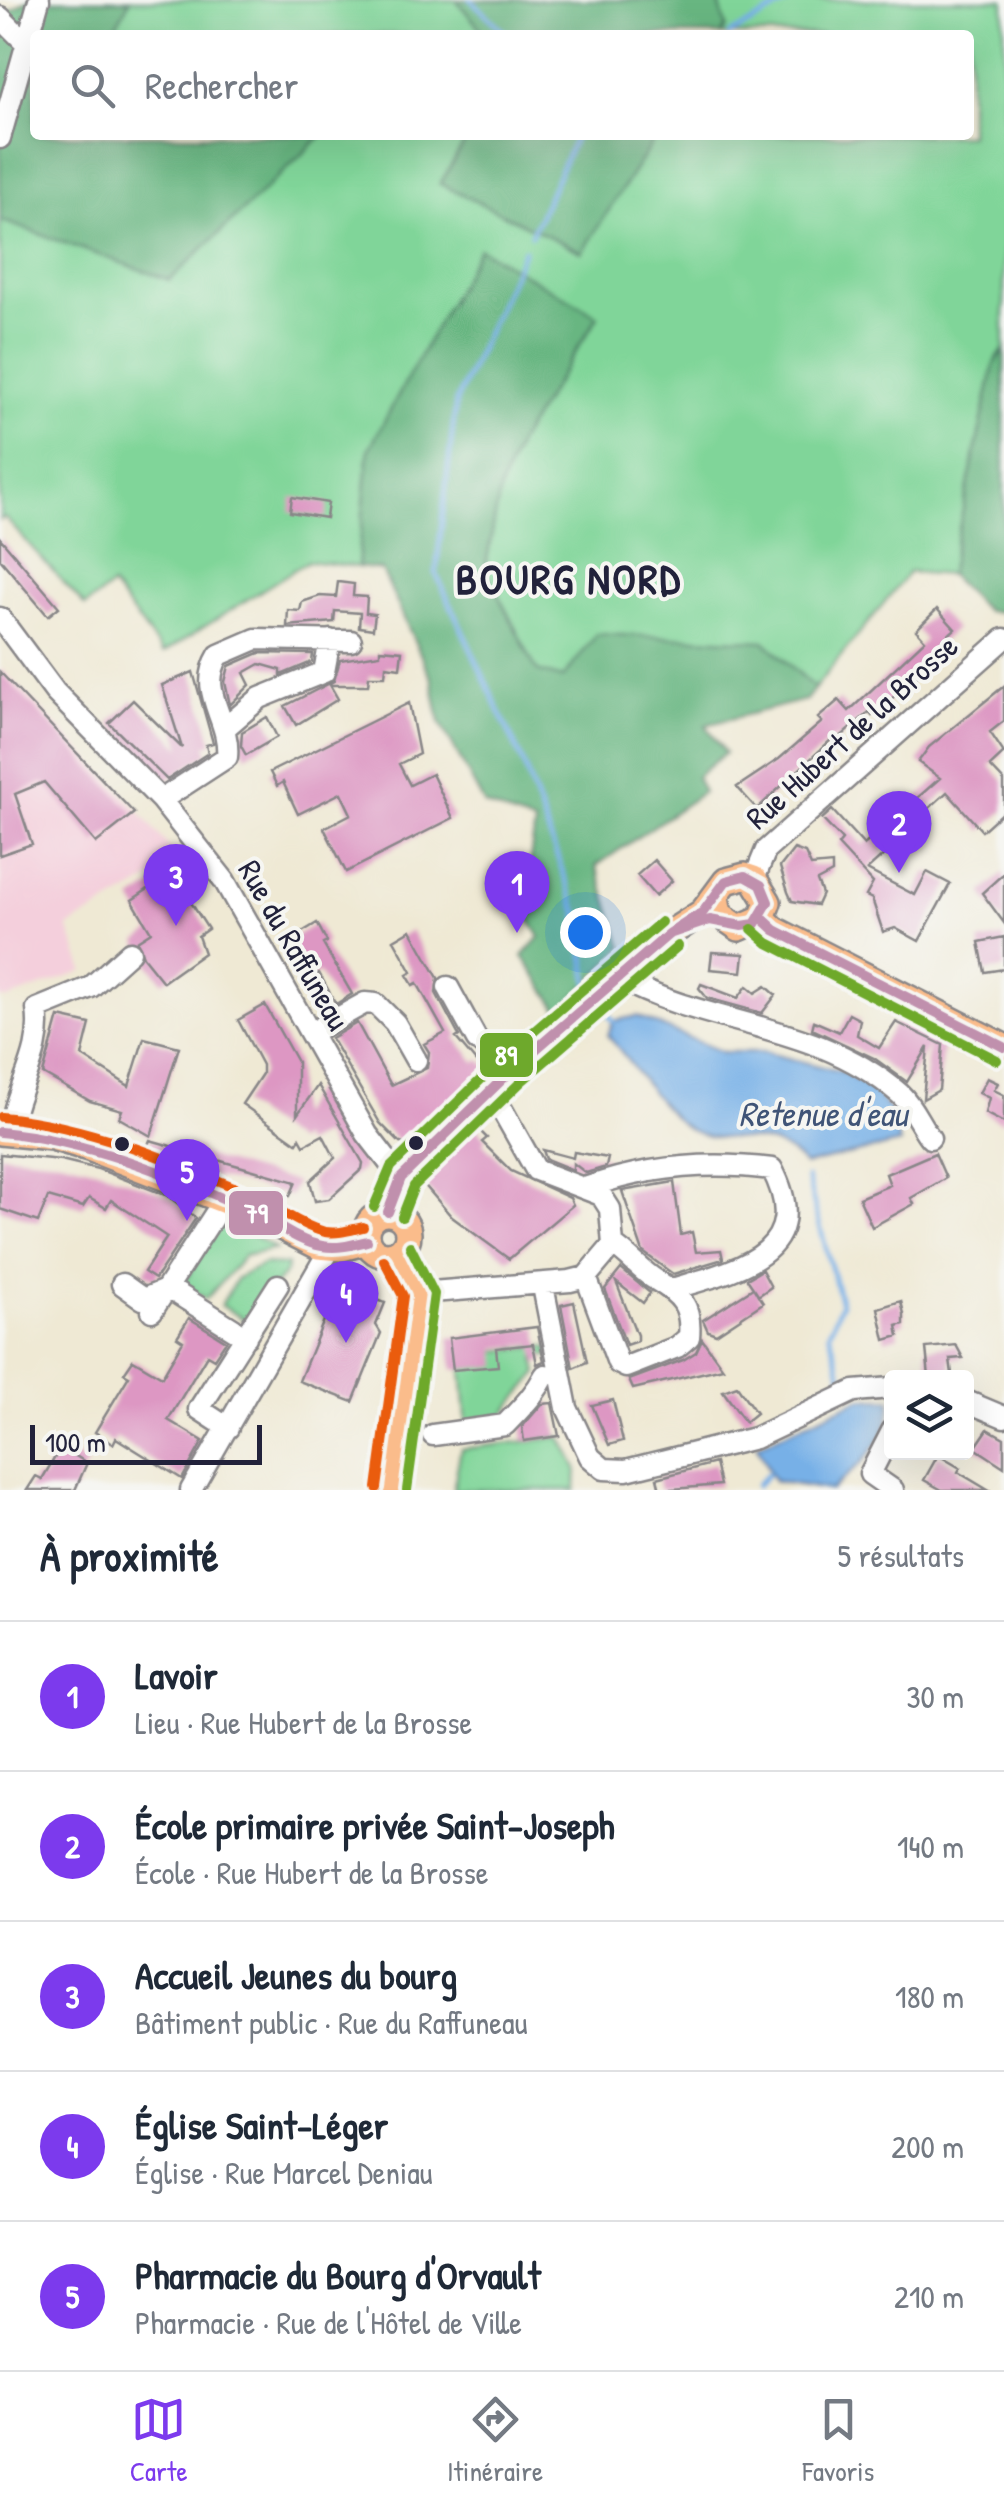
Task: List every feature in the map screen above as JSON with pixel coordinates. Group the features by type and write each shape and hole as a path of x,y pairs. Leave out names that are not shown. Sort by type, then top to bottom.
{"main road":[{"path":"720,909 726,881 745,876 754,879 766,893 762,918"},
{"path":"720,909 739,928 762,918"},
{"path":"367,1241 370,1222 388,1212 400,1178 513,1069 688,923 720,909"},
{"path":"762,918 775,930 1004,1047"},
{"path":"5,1132 89,1148 224,1200 304,1241 330,1248 367,1241"},
{"path":"388,1212 403,1219 409,1233 398,1253"},
{"path":"367,1241 380,1254 398,1253"},
{"path":"392,1490 418,1293 398,1253"}],"street":[{"path":"0,138 39,0"},
{"path":"0,17 26,43"},
{"name":"Rue du Raffuneau","path":"0,618 55,692 161,800 224,880 367,1134 400,1178"},
{"path":"161,800 226,757 225,728 209,692 209,678 219,655 256,639 340,640 324,672 260,698 225,728"},
{"name":"Rue Hubert de la Brosse","path":"754,879 766,850 1004,640"},
{"path":"5,1132 35,1062 40,1032 37,1009 91,987 130,952"},
{"path":"448,988 478,1040 513,1069"},
{"path":"604,990 810,1039 902,1096 930,1138"},
{"path":"311,1033 365,1003 376,1004 395,1024 416,1060"},
{"path":"492,1092 536,1170 588,1187 610,1209 613,1244 654,1280 675,1288 735,1270 770,1252 779,1239 784,1212 781,1186 772,1168 710,1164 629,1173 588,1187"},
{"path":"152,1310 170,1289 224,1200"},
{"path":"418,1293 543,1286 586,1277 613,1244"},
{"path":"192,1489 330,1248"},
{"path":"586,1277 618,1363 626,1367 677,1347 689,1337 689,1311 675,1288"},
{"path":"122,1284 143,1299 170,1289"},
{"path":"228,1428 199,1409 278,1285"},
{"path":"543,1286 566,1408 590,1457 604,1469 626,1470 755,1438 854,1391 884,1389"},
{"path":"170,1289 246,1337"},
{"path":"434,1434 505,1424 516,1408 535,1396 545,1376"},
{"path":"974,1404 1004,1416"},
{"path":"884,1447 870,1474 893,1490"}],"shaded area":[{"path":"1,668 140,812 181,862 68,927 84,971 8,999 0,998"}],"green space":[{"path":"28,0 130,0 114,30 30,30 30,140 317,140 170,280 0,220 0,17"},
{"path":"130,0 456,0 482,30 111,30"},
{"path":"456,0 718,0 726,27 724,30 482,30"},
{"path":"718,0 1004,0 1004,349 994,364 949,575 909,572 815,688 764,641 562,678 537,671 485,570 501,485 519,441 598,316 369,448 358,567 308,561 163,653 112,586 85,606 5,518 0,520 0,220 170,280 317,140 466,140 441,184 581,252 654,140 974,140 974,30 724,30"},
{"path":"466,140 654,140 582,252 440,184"},
{"path":"479,248 598,316 519,441 501,485 485,569 537,671 563,678 597,634 764,641 815,688 806,700 706,725 725,753 696,777 703,792 596,866 623,947 560,1012 523,956 540,937 523,910 535,824 485,805 440,722 432,680 382,570 358,567 369,449"},
{"path":"1004,349 1004,612 986,611 949,575 994,364"},
{"path":"223,1218 276,1249 244,1256 206,1299 183,1284"},
{"path":"264,1264 287,1265 286,1272 245,1320 221,1305 237,1278"},
{"path":"548,1346 550,1355 535,1358 538,1373 499,1420 467,1428 462,1369 466,1354"},
{"path":"561,1437 577,1468 576,1490 453,1490 461,1449"}],"water":[{"name":"Retenue d'eau","path":"637,1016 722,1052 764,1052 843,1072 876,1093 891,1112 900,1143 804,1165 775,1144 698,1133 683,1125 663,1105 608,1036 613,1021"},
{"path":"862,1398 884,1400 884,1431 879,1440 831,1490 774,1481 757,1445"}],"building":[{"path":"292,497 328,503 326,518 290,512"},
{"path":"0,538 59,607 48,616 0,559"},
{"path":"338,582 354,584 353,596 367,597 366,613 375,614 373,629 359,627 360,613 335,611 334,622 287,626 288,610 300,611 302,602 320,596 336,597"},
{"path":"937,609 955,629 918,663 924,670 872,716 869,712 837,740 834,737 757,809 737,787 779,759 822,722 818,718 839,700 849,711 925,640 916,630"},
{"path":"380,649 402,651 400,668 386,666 385,676 369,676 368,685 330,685 338,699 296,725 285,706 334,681 340,660 380,654"},
{"path":"259,653 313,654 312,662 281,675 281,670 260,664 244,673 250,685 230,705 225,682 229,666"},
{"path":"0,672 134,813 96,843 44,782 15,794 32,844 0,855"},
{"path":"193,672 213,743 206,745 208,753 167,780 109,723 133,700 182,748 162,685"},
{"path":"1004,686 1004,721 990,732 1004,753 990,766 1004,781 1004,811 982,831 947,792 882,851 885,854 867,870 915,895 927,872 950,884 919,941 895,928 883,932 872,899 866,896 873,883 838,845 842,840 822,819 832,810 864,845 940,778 918,762 929,747"},
{"path":"409,703 419,754 399,764 410,785 432,774 453,818 346,872 324,828 351,814 341,793 298,814 283,782 277,786 270,772"},
{"path":"267,717 277,737 246,755 241,746 242,732"},
{"path":"794,849 805,853 811,866 832,864 832,873 817,881 822,894 817,905 792,901 788,892 780,867"},
{"path":"654,860 672,881 655,896 637,875"},
{"path":"172,873 208,929 198,936 204,953 163,982 143,957 137,941 151,932 132,900"},
{"path":"1004,873 1004,923 982,893"},
{"path":"317,923 327,942 323,944 352,994 336,1004 319,973 310,978 289,940"},
{"path":"411,930 438,978 436,993 459,1036 456,1038 476,1062 480,1060 490,1068 412,1145 400,1143 380,1123 331,1038 357,1023 391,1085 427,1068 429,1052 424,1044 445,1033 417,983 413,985 407,975 412,972 394,940"},
{"path":"1004,937 1004,969 985,972 979,942"},
{"path":"712,952 744,954 742,972 710,969"},
{"path":"701,984 738,998 747,986 755,993 766,986 776,995 762,1013 707,998 699,988"},
{"path":"265,1005 297,1062 297,1115 318,1085 363,1163 362,1169 329,1199 315,1201 310,1181 335,1158 323,1135 304,1145 300,1138 297,1143 242,1104 262,1074 262,1065 238,1020"},
{"path":"849,1014 860,1020 857,1035 879,1048 896,1022 943,1045 939,1090 923,1099 928,1047 907,1082 874,1058 812,1029 814,1021 839,1032"},
{"path":"59,1017 90,1024 82,1056 129,1086 144,1038 179,1047 151,1136 119,1118 122,1110 90,1101 43,1074"},
{"path":"987,1078 998,1083 994,1090 1004,1095 1004,1123 985,1113 989,1098 979,1093"},
{"path":"476,1127 487,1138 482,1142 511,1171 570,1198 573,1205 509,1259 452,1217 422,1182"},
{"path":"150,1140 185,1150 187,1145 201,1149 200,1153 214,1159 296,1182 290,1196 199,1173 145,1152"},
{"path":"543,1150 573,1158 574,1152 608,1158 606,1167 586,1173 573,1163 573,1170 546,1159"},
{"path":"935,1153 946,1178 911,1198 914,1204 872,1227 859,1198 890,1185 886,1174"},
{"path":"0,1154 61,1160 98,1169 168,1196 196,1218 155,1279 144,1272 167,1237 111,1200 106,1208 89,1198 83,1207 48,1197 38,1222 0,1209"},
{"path":"674,1182 681,1235 692,1232 696,1252 721,1250 723,1259 673,1274 643,1252 622,1191"},
{"path":"621,1269 650,1293 643,1303 616,1282 637,1335 637,1341 626,1345 605,1289"},
{"path":"762,1270 771,1287 758,1296 763,1303 716,1334 708,1331 703,1320 753,1288 747,1279"},
{"path":"362,1283 376,1289 373,1298 385,1303 376,1325 381,1333 353,1402 299,1381 327,1313 346,1288"},
{"path":"901,1301 904,1324 897,1326 899,1336 885,1340 878,1308"},
{"path":"574,1302 587,1362 573,1368 561,1305"},
{"path":"189,1318 226,1341 214,1359 207,1355 168,1420 203,1441 182,1479 116,1438 113,1444 95,1432 129,1376 124,1373 133,1360 162,1377 183,1341 177,1337"},
{"path":"537,1327 544,1361 537,1364 533,1344 496,1348 498,1366 453,1370 449,1338"},
{"path":"702,1339 723,1368 633,1389 629,1380 683,1360 696,1352"},
{"path":"956,1345 963,1358 950,1359 951,1370 928,1370 926,1348"},
{"path":"737,1386 756,1413 745,1422 723,1391"},
{"path":"613,1400 623,1441 609,1445 592,1405"},
{"path":"552,1403 559,1436 524,1441 522,1427 542,1404"},
{"path":"988,1429 1004,1438 1004,1467 975,1448"},
{"path":"61,1447 87,1463 75,1490 27,1490 36,1476 42,1479"},
{"path":"935,1460 946,1460 988,1490 942,1490 924,1480"},
{"path":"715,1463 720,1485 660,1490 657,1478"}],"waterway":[{"path":"471,0 503,30"},
{"path":"738,30 793,0"},
{"path":"531,235 574,140"},
{"path":"524,250 456,401 436,573 523,763 578,914 589,985"},
{"path":"605,1009 613,1021"},
{"path":"807,1178 841,1304 829,1332 846,1390"},
{"path":"757,1485 768,1474"}],"transit line":[{"name":"79","path":"745,876 761,885 768,902 755,924 742,926 710,920 669,934 703,912 726,881 745,876"},
{"name":"79","path":"762,918 775,930 1004,1047"},
{"name":"89","path":"374,1207 391,1167 503,1058 661,922"},
{"name":"89","path":"752,929 768,943 997,1060"},
{"name":"79","path":"388,1212 401,1178 513,1069 669,934"},
{"name":"89","path":"402,1217 414,1186 523,1080 678,946"},
{"path":"1,1117 65,1128 128,1146 250,1194 325,1232 363,1227"},
{"name":"79","path":"0,1132 63,1142 157,1171 247,1209 313,1244 339,1247 367,1241"},
{"name":"89","path":"407,1490 434,1294 410,1246"},
{"path":"377,1488 403,1296 384,1260"}],"place":[{"name":"École primaire privée Saint-Joseph","path":"899,873"},
{"name":"Accueil Jeunes du bourg","path":"176,926"},
{"name":"Lavoir","path":"517,933"},
{"name":"Pharmacie du Bourg d'Orvault","path":"187,1221"},
{"name":"Église Saint-Léger","path":"346,1343"}],"district":[{"name":"BOURG NORD","path":"569,579"}]}
